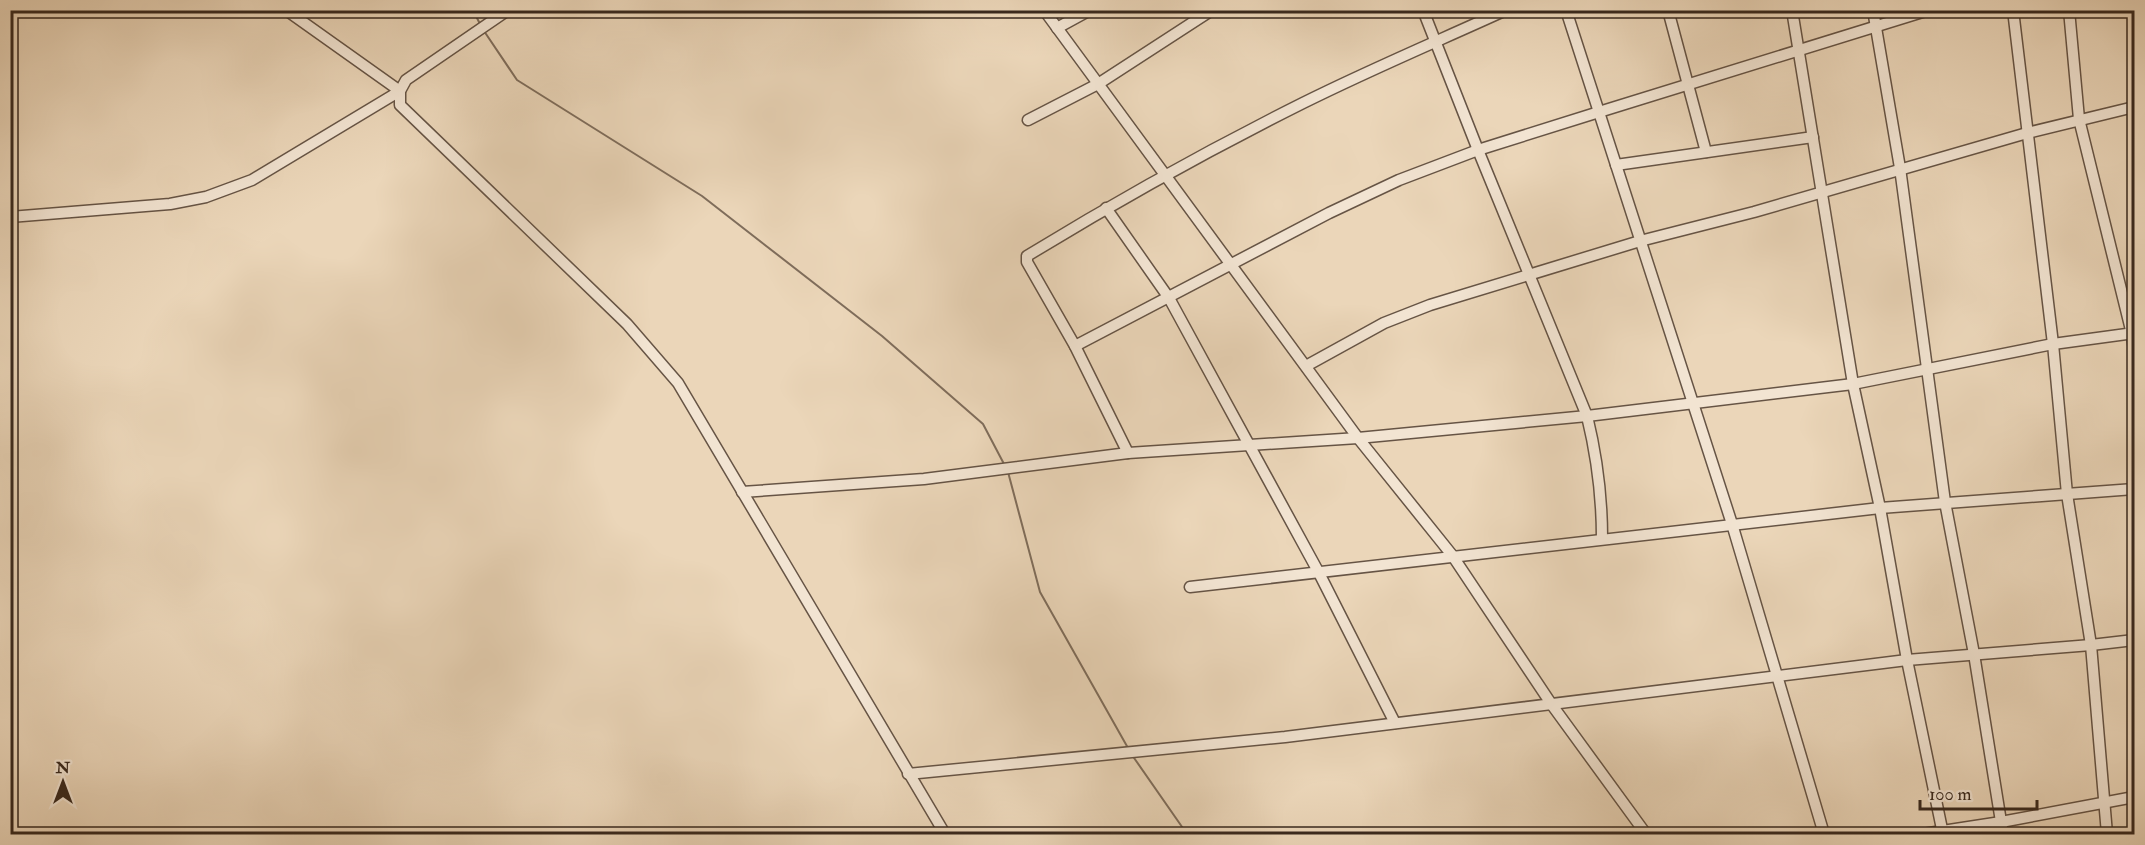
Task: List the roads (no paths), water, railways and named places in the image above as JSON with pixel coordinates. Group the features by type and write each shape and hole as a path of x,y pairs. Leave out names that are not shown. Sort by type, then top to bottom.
{"street":[{"path":"286,10 400,91"},
{"path":"508,10 406,80 400,91 400,105 627,324 678,383 945,834"},
{"path":"1044,10 1358,438 1452,555 1552,705 1646,834"},
{"path":"1057,28 1090,10"},
{"path":"1028,120 1098,84 1212,10"},
{"path":"1424,10 1478,150 1587,416 1602,497 1602,538"},
{"path":"1128,453 1076,346 1026,259 1028,256 1165,175 1304,103 1506,10"},
{"path":"1566,10 1732,524 1824,834"},
{"path":"1668,10 1706,152"},
{"path":"1791,10 1853,384 1880,508 1906,660 1942,833"},
{"path":"1873,10 1900,168 1925,369 1945,502 1974,654 2003,834"},
{"path":"1076,346 1329,213 1399,180 1478,150 1929,10"},
{"path":"2013,10 2053,344 2067,494 2091,645 2107,834"},
{"path":"2069,10 2079,119 2133,333 2134,350"},
{"path":"10,217 170,204 206,197 252,180 400,91"},
{"path":"1306,366 1384,323 1431,305 1640,241 1754,212 2026,133 2134,107"},
{"path":"1616,165 1813,137"},
{"path":"1106,208 1168,298 1318,573 1395,723"},
{"path":"742,492 924,479 1128,453 1358,438 1694,404 1853,384 2053,344 2133,333"},
{"path":"1190,587 1452,555 1561,545 1602,538 1880,508 2134,489"},
{"path":"908,774 1285,736 1906,660 2134,640"},
{"path":"1923,834 1942,833 2134,797"}],"waterway":[{"path":"473,10 480,24"},
{"path":"484,31 517,80 702,196 882,336 983,424 1004,464"},
{"path":"1008,472 1040,592 1128,748"},
{"path":"1132,755 1187,834"}]}
